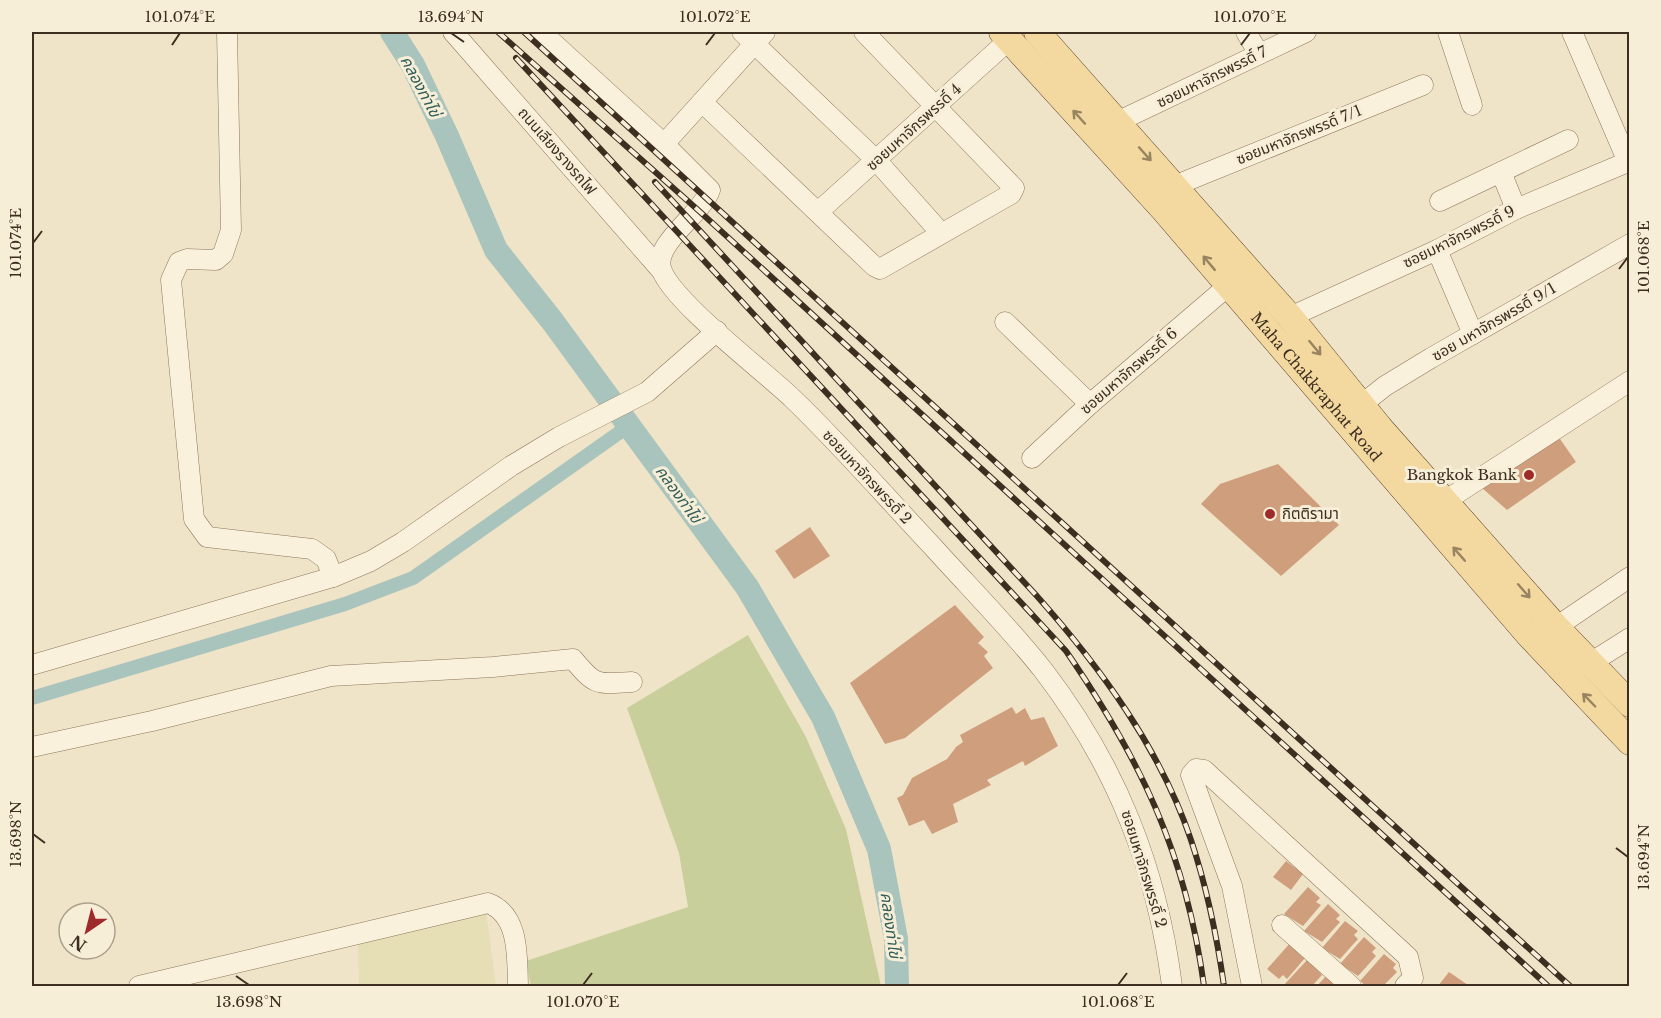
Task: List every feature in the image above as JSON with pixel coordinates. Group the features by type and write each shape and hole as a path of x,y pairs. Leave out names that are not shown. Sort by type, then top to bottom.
{"main road":[{"name":"Maha Chakkraphat Road","path":"1037,32 1290,317 1361,405 1445,501 1556,627 1592,662 1629,704"},
{"name":"Maha Chakkraphat Road","path":"1006,36 1164,210 1528,634 1629,742"}],"street":[{"path":"226,32 231,230 223,254 216,260 187,259 179,262 171,280 194,519 207,537 312,549 326,559 333,577"},
{"name":"ถนนเลียงรางรถไฟ","path":"453,32 661,270"},
{"path":"541,32 664,144 710,190 707,198 676,233 660,257 661,270"},
{"path":"702,102 878,268 1011,194 1014,188 864,32"},
{"path":"1246,32 1259,54"},
{"name":"ซอยมหาจักรพรรดิ์ 7","path":"1117,122 1306,32"},
{"path":"1448,32 1472,105"},
{"path":"1572,32 1629,162"},
{"path":"664,144 702,102 755,35 876,160 940,232"},
{"name":"ซอยมหาจักรพรรดิ์ 4","path":"818,212 938,107 1006,36"},
{"name":"ซอยมหาจักรพรรดิ์ 7/1","path":"1174,186 1424,85"},
{"path":"1440,201 1568,140"},
{"name":"ซอยมหาจักรพรรดิ์ 9","path":"1290,317 1437,250 1516,210 1629,162"},
{"path":"1501,172 1516,210"},
{"name":"ซอย มหาจักรพรรดิ์ 9/1","path":"1361,405 1385,386 1629,244"},
{"path":"1437,250 1473,334"},
{"name":"ซอยมหาจักรพรรดิ์ 2","path":"661,270 677,295 793,399 850,457 1017,639 1069,705 1114,781 1131,819 1158,908 1172,987"},
{"name":"ซอยมหาจักรพรรดิ์ 6","path":"1032,458 1090,404 1228,286"},
{"path":"1005,322 1090,404"},
{"path":"32,665 333,577 371,561 403,542 511,466 559,437 647,392 717,331"},
{"path":"1445,501 1629,381"},
{"path":"1528,634 1556,627 1629,577"},
{"path":"1592,662 1629,638"},
{"path":"32,747 152,721 331,676 494,667 573,659 592,681 598,684 632,682"},
{"path":"1252,987 1232,886 1191,775 1196,769 1204,770 1408,957 1414,984"},
{"path":"139,987 488,903 502,911 510,922 518,987"},
{"path":"1282,924 1351,987"}],"shaded area":[{"path":"486,911 496,986 359,986 358,943"}],"green space":[{"path":"748,635 806,737 846,829 881,986 531,986 526,961 688,907 679,853 627,708"}],"building":[{"name":"Bangkok Bank","path":"1558,436 1576,462 1507,510 1482,488"},
{"name":"กิตติรามา","path":"1278,464 1339,525 1281,576 1201,504 1220,484"},
{"path":"810,527 830,556 794,579 775,551"},
{"path":"955,605 984,637 978,643 988,652 984,656 993,668 905,738 885,744 850,683"},
{"path":"1012,707 1016,714 1025,708 1031,720 1044,717 1058,746 1025,766 1023,761 987,780 991,785 953,804 958,822 932,834 924,820 909,826 897,798 903,795 912,778 947,759 963,742 960,735"},
{"path":"1286,861 1303,874 1291,890 1273,877"},
{"path":"1308,887 1320,898 1316,902 1321,905 1303,926 1284,914"},
{"path":"1328,904 1340,915 1336,919 1340,922 1322,942 1304,931"},
{"path":"1345,921 1358,931 1354,935 1358,939 1340,959 1322,948"},
{"path":"1364,937 1376,948 1372,952 1376,956 1358,976 1340,964"},
{"path":"1291,942 1305,958 1287,979 1283,975 1279,979 1267,969"},
{"path":"1384,954 1396,964 1393,968 1397,972 1383,986 1366,986 1360,981"},
{"path":"1308,959 1322,975 1312,986 1283,986"},
{"path":"1449,972 1468,985 1438,986"},
{"path":"1326,976 1333,981 1332,986 1317,986"}],"waterway":[{"name":"คลองท่าไข่","path":"392,32 413,65 447,136 496,250 553,322 747,587 823,717 879,849 896,939 897,986"},
{"path":"32,698 345,604 413,578 630,425"}],"railway":[{"path":"498,32 698,210 1548,986"},
{"path":"524,32 1570,986"},
{"path":"516,58 1066,651 1117,731 1156,810 1185,893 1204,986"},
{"path":"655,182 1036,595 1105,680 1145,741 1178,806 1207,894 1224,986"}],"place":[{"name":"Bangkok Bank","path":"1529,475"},
{"name":"กิตติรามา","path":"1270,514"}]}
